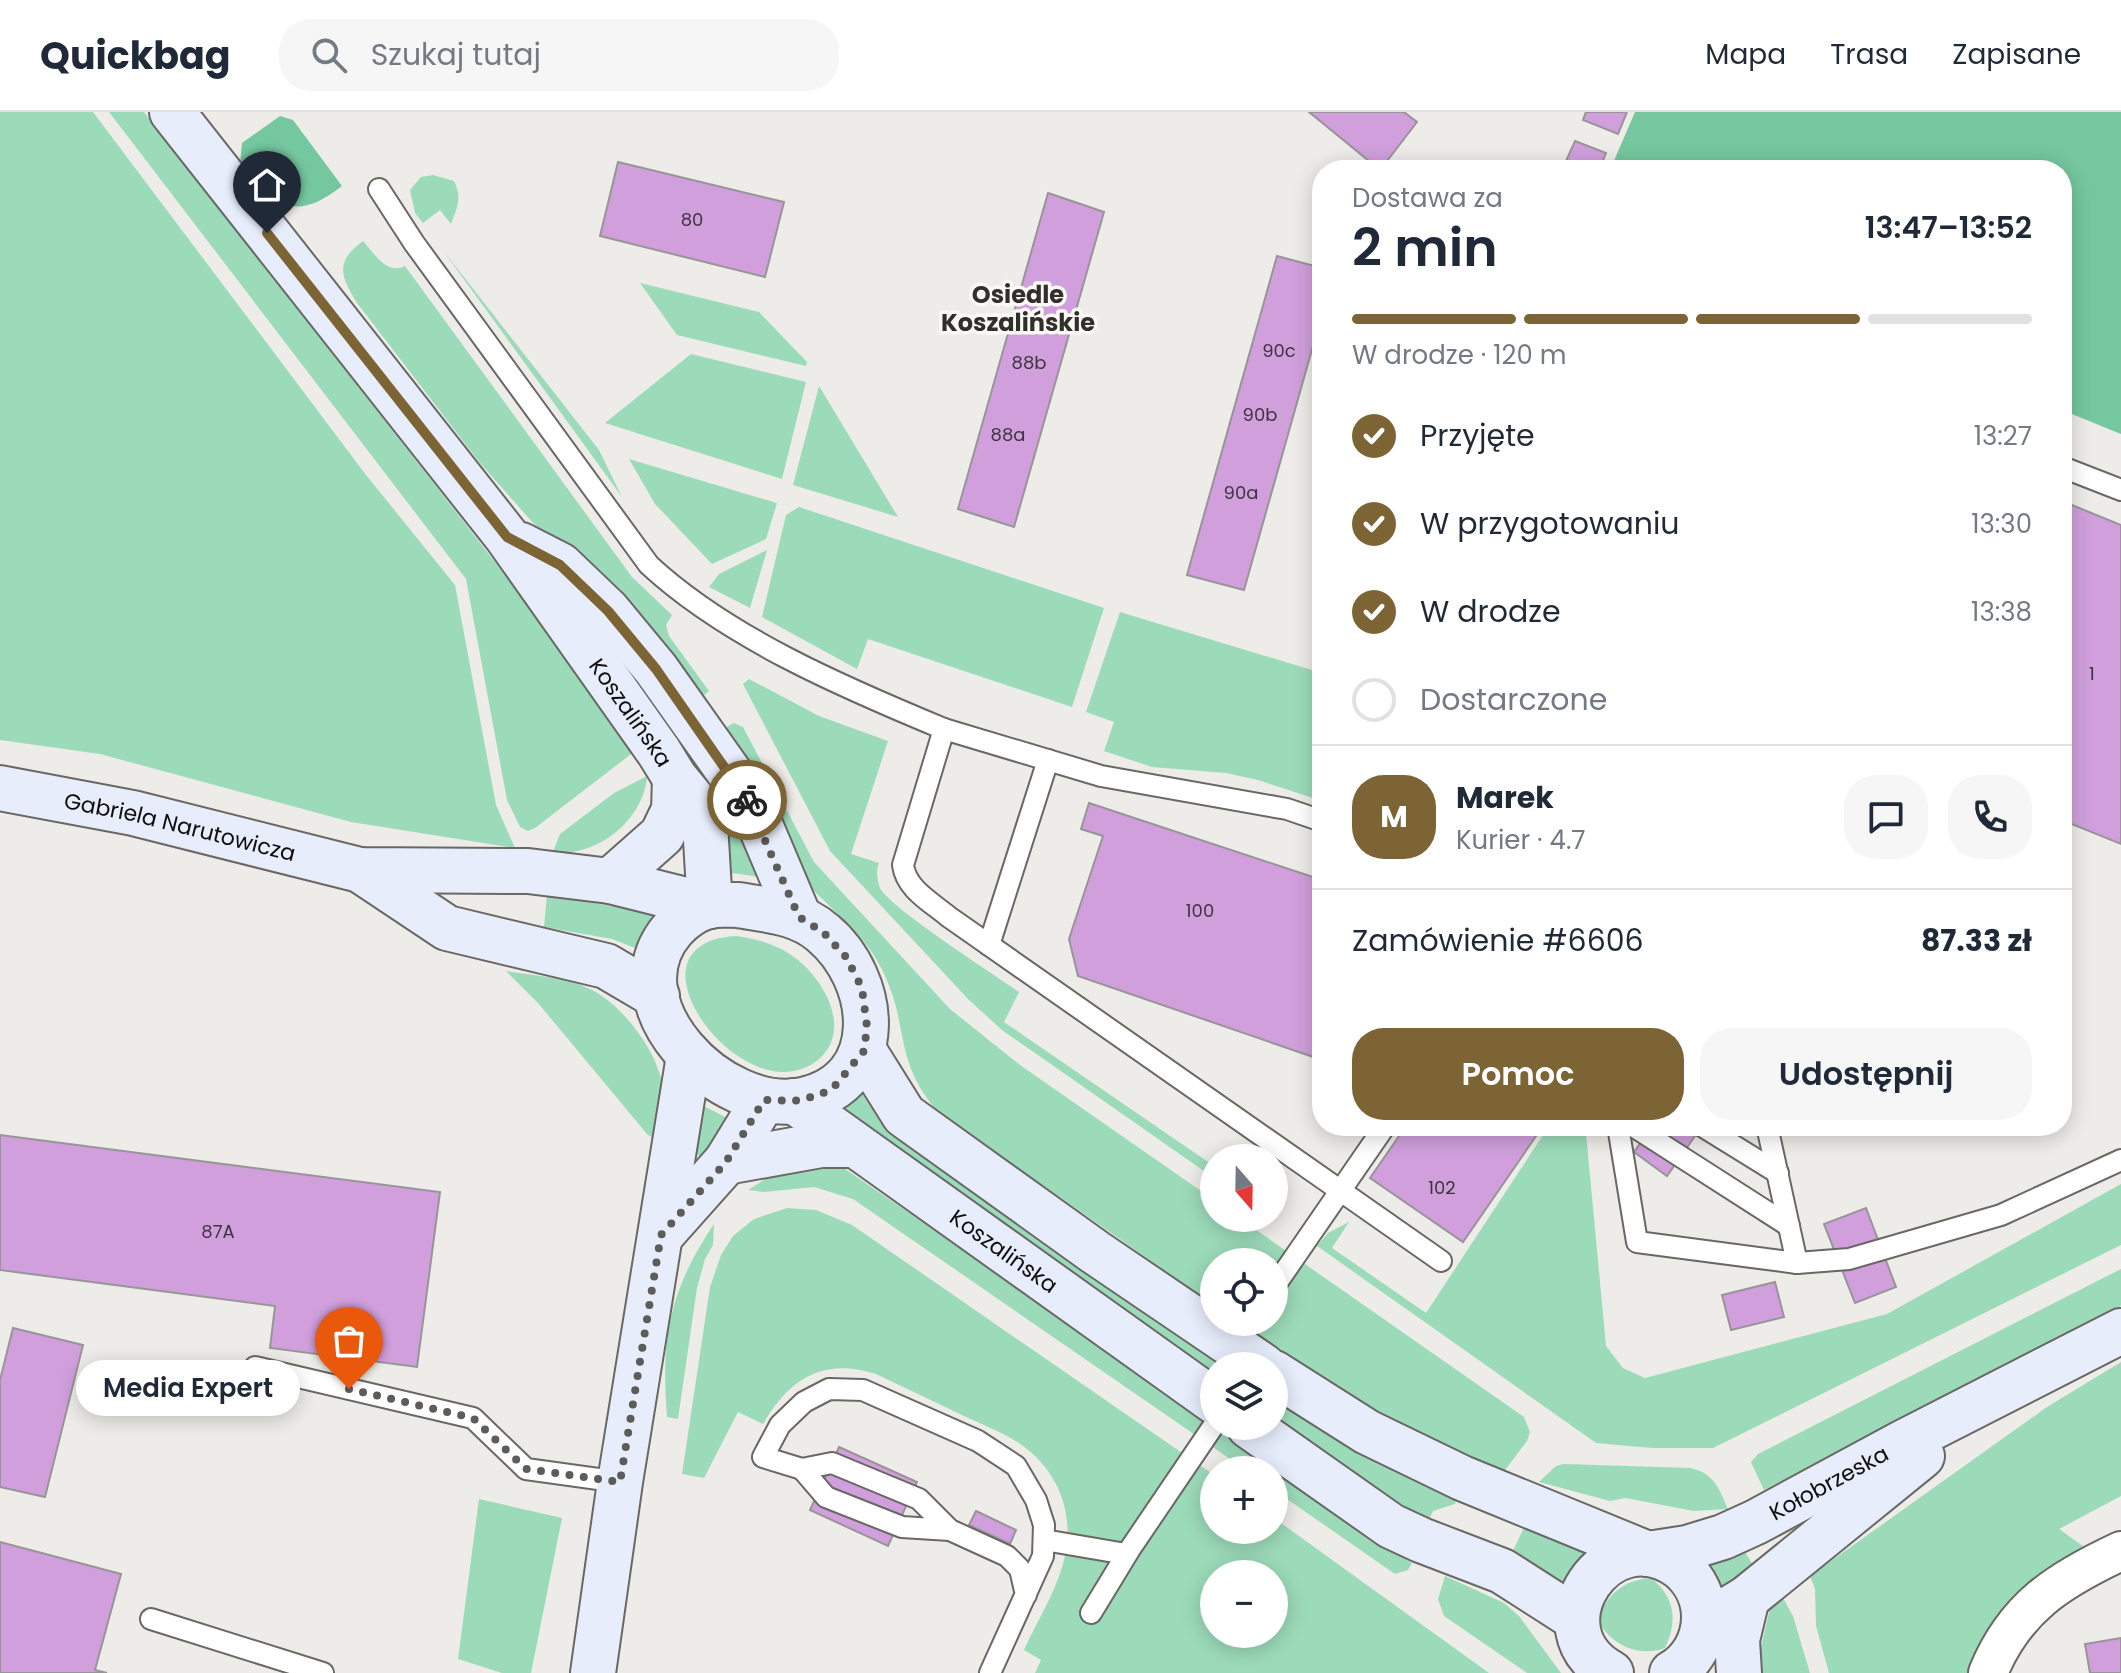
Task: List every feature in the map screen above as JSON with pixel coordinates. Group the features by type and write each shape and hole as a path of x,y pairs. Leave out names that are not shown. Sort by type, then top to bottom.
{"main road":[{"name":"Koszalińska","path":"172,112 507,537 675,778 698,806 705,824 710,906"},
{"name":"Koszalińska","path":"507,537 560,565 635,640 739,786 758,820 799,917"},
{"path":"610,881 662,835 674,810 675,778"},
{"name":"Gabriela Narutowicza","path":"0,788 133,813 360,870 528,871 610,881 710,906"},
{"name":"Gabriela Narutowicza","path":"360,870 447,928 511,946 561,954 606,966 657,996"},
{"path":"738,905 799,917 823,932 846,957 862,988 867,1027 864,1051 833,1088 819,1095 779,1100 734,1089 709,1075 689,1056 669,1026 657,996 656,963 666,937 678,923 693,912 710,906 738,905"},
{"path":"864,1051 904,1115 1095,1252 1249,1345"},
{"path":"593,1673 620,1482 689,1056"},
{"name":"Koszalińska","path":"779,1100 855,1145 1200,1391"},
{"path":"661,1235 779,1100"},
{"path":"726,1162 821,1145 855,1145"},
{"name":"Kołobrzeska","path":"1577,1619 1579,1601 1586,1584 1613,1560 1687,1548 1756,1522 2121,1331"},
{"path":"1288,1382 1367,1432 1462,1478 1675,1564 1695,1583 1704,1610 1690,1657"},
{"name":"Kołobrzeska","path":"1690,1657 1747,1598 2003,1392"},
{"path":"1269,1440 1391,1526 1502,1571 1577,1619 1580,1638 1589,1654 1606,1671"},
{"path":"1739,1673 1737,1640 1747,1598"}],"street":[{"path":"1988,1673 2012,1627 2038,1599 2078,1571 2121,1551"}],"lane":[{"path":"379,189 414,243 649,565 677,591 759,641 857,693 944,729 1101,776 1287,809 1312,818"},
{"path":"2072,471 2121,490"},
{"path":"944,729 903,865 905,876 921,894 989,945 1441,1261"},
{"path":"989,945 1048,760"},
{"path":"1288,1267 1378,1136"},
{"path":"1620,1136 1637,1242 1797,1263 1849,1259 2001,1215 2121,1160"},
{"path":"1649,1136 1789,1226"},
{"path":"1718,1136 1778,1173"},
{"path":"1769,1136 1797,1263"},
{"path":"255,1367 473,1418 526,1469 620,1482"},
{"path":"990,1673 1026,1595 1043,1556 1044,1525 1036,1500 1016,1466 978,1441 863,1390 829,1389 804,1402 780,1425 763,1457 802,1469 832,1463 919,1499 950,1530 1007,1556 1020,1569 1026,1595"},
{"path":"1091,1613 1126,1554 1204,1440"},
{"path":"802,1469 826,1497 902,1527 950,1530"},
{"path":"1044,1540 1126,1554"},
{"path":"151,1619 323,1673"}],"green space":[{"path":"0,112 93,112 366,475 455,585 496,805 515,848 351,822 100,754 0,740"},
{"path":"109,112 144,112 541,621 635,751 535,828 528,831 520,827 507,800 466,579"},
{"path":"1635,112 2121,112 2121,434 2072,414 2072,160 1614,160"},
{"path":"280,116 293,120 342,186 325,198 298,207 286,205 264,190 240,164 242,143"},
{"path":"433,175 454,181 458,202 451,224 440,210 423,223 415,213 410,190 421,177"},
{"path":"363,241 392,268 405,266 632,577 672,615 666,625 669,636 709,691 695,703 608,591 533,523 480,463 357,303 343,270 348,256"},
{"path":"442,249 599,450 622,497"},
{"path":"640,283 759,312 807,362 806,366 677,335"},
{"path":"691,354 806,382 782,479 605,423"},
{"path":"819,386 898,517 793,485"},
{"path":"629,459 777,503 766,539 712,564 655,504"},
{"path":"799,507 1104,608 1072,707 868,639 857,669 762,617 786,515"},
{"path":"767,550 750,608 709,587 719,574"},
{"path":"1120,612 1312,670 1312,798 1258,780 1226,773 1152,767 1104,751 1114,722 1086,712"},
{"path":"749,679 819,716 888,741 851,854 879,863 878,882 888,898 1019,992 1004,1022 1200,1156 1200,1168 1002,1030 969,1000 830,851 743,684"},
{"path":"734,723 743,727 814,862 950,1009 1020,1065 1200,1190 1200,1232 1259,1232 1282,1248 1200,1248 1200,1295 938,1112 924,1094 908,1061 892,995 877,961 858,935 802,878 717,732"},
{"path":"696,747 765,878 719,871 685,755"},
{"path":"647,776 637,807 615,833 585,849 553,852 560,834 614,793"},
{"path":"547,895 658,914 659,918 635,948 612,939 544,927"},
{"path":"736,936 784,950 808,970 826,994 834,1022 833,1035 828,1048 810,1065 783,1072 757,1066 731,1051 709,1030 694,1006 686,981 689,960 705,944"},
{"path":"506,971 560,979 590,989 617,1008 630,1022 652,1054 663,1088 663,1108 656,1140 647,1134 538,1003"},
{"path":"861,1092 879,1120 900,1139 1207,1352 1200,1352 1200,1362 838,1111"},
{"path":"696,1102 739,1124 712,1162 688,1150"},
{"path":"1542,1136 1586,1136 1606,1346 1623,1368 1645,1378 1887,1314 2121,1184 2121,1245 1713,1448 1651,1448 1596,1443 1317,1246 1328,1233 1349,1222 1332,1248 1426,1313"},
{"path":"838,1164 1200,1413 1200,1438 853,1199 814,1187 764,1192 748,1190 785,1167"},
{"path":"787,1208 816,1210 852,1225 1200,1465 1200,1544 1288,1544 1288,1528 1489,1673 1035,1673 1041,1660 1024,1650 1062,1567 1068,1530 1061,1495 1053,1479 1030,1451 1014,1440 876,1374 857,1369 824,1370 809,1376 784,1395 763,1424 738,1412 704,1478 682,1474 710,1287 721,1255 733,1236 754,1219"},
{"path":"714,1224 713,1245 705,1259 697,1288 678,1419 667,1417 665,1363 671,1316 687,1271"},
{"path":"1288,1252 1524,1417 1530,1432 1527,1441 1505,1470 1457,1451 1363,1405 1288,1355 1288,1352 1259,1336 1288,1336"},
{"path":"2121,1269 2121,1306 1764,1490 1751,1462 1758,1454"},
{"path":"2121,1362 2121,1496 2059,1529 2090,1551 1972,1673 1829,1673 1816,1626 1815,1589 1810,1576 2047,1407"},
{"path":"1288,1408 1348,1445 1457,1497 1455,1504 1433,1511 1429,1520 1375,1490 1288,1425"},
{"path":"1202,1440 1239,1440 1260,1456 1226,1456"},
{"path":"1556,1466 1698,1470 1718,1488 1728,1509 1694,1511 1625,1498 1610,1501 1539,1482"},
{"path":"1288,1478 1360,1533 1412,1563 1408,1570 1395,1574 1288,1500"},
{"path":"479,1499 562,1518 531,1673 502,1673 458,1659"},
{"path":"1526,1523 1591,1552 1571,1570 1560,1589 1540,1569 1513,1551"},
{"path":"1745,1552 1756,1570 1719,1607 1703,1567"},
{"path":"1445,1576 1504,1603 1519,1616 1561,1673 1527,1673 1444,1616 1438,1599"},
{"path":"1651,1578 1669,1601 1672,1628 1665,1648 1635,1650 1617,1642 1597,1619 1606,1602 1618,1590 1632,1582"},
{"path":"1779,1591 1793,1616 1810,1673 1755,1673 1773,1595"}],"building":[{"path":"1309,112 1404,112 1417,122 1388,160 1368,160"},
{"path":"1586,112 1627,112 1618,134 1583,120"},
{"path":"1575,141 1606,153 1603,160 1566,160"},
{"path":"618,162 784,202 765,277 600,236"},
{"path":"1048,193 1104,212 1014,527 958,509"},
{"path":"1277,256 1312,265 1312,349 1244,590 1187,575"},
{"path":"2072,505 2121,525 2121,844 2072,824"},
{"path":"1089,803 1312,877 1312,1057 1078,976 1069,939 1103,836 1081,829"},
{"path":"0,1135 440,1192 417,1367 270,1348 275,1306 0,1270"},
{"path":"1399,1136 1536,1136 1463,1242 1370,1178"},
{"path":"1645,1136 1695,1136 1667,1176 1634,1152"},
{"path":"1866,1208 1896,1287 1855,1303 1824,1224"},
{"path":"1775,1282 1784,1317 1731,1330 1722,1295"},
{"path":"13,1328 83,1345 45,1497 0,1487 0,1380"},
{"path":"839,1447 917,1482 888,1546 810,1510"},
{"path":"976,1511 1016,1530 1010,1544 969,1525"},
{"path":"0,1542 121,1574 95,1670 107,1673 0,1673"},
{"path":"2121,1638 2121,1673 2090,1673 2085,1644"}],"way so far":[{"path":"349,1389 473,1418 526,1469 620,1482 661,1235 726,1162 764,1100 794,1101 819,1095 833,1088 864,1051 867,1027 862,988 846,957 823,932 799,917 747,800"}],"place":[{"name":"Media Expert","path":"349,1389"}],"district":[{"name":"Osiedle Koszalińskie","path":"1018,308"}],"route":[{"path":"267,233 507,537 560,565 635,640 747,800"}]}
